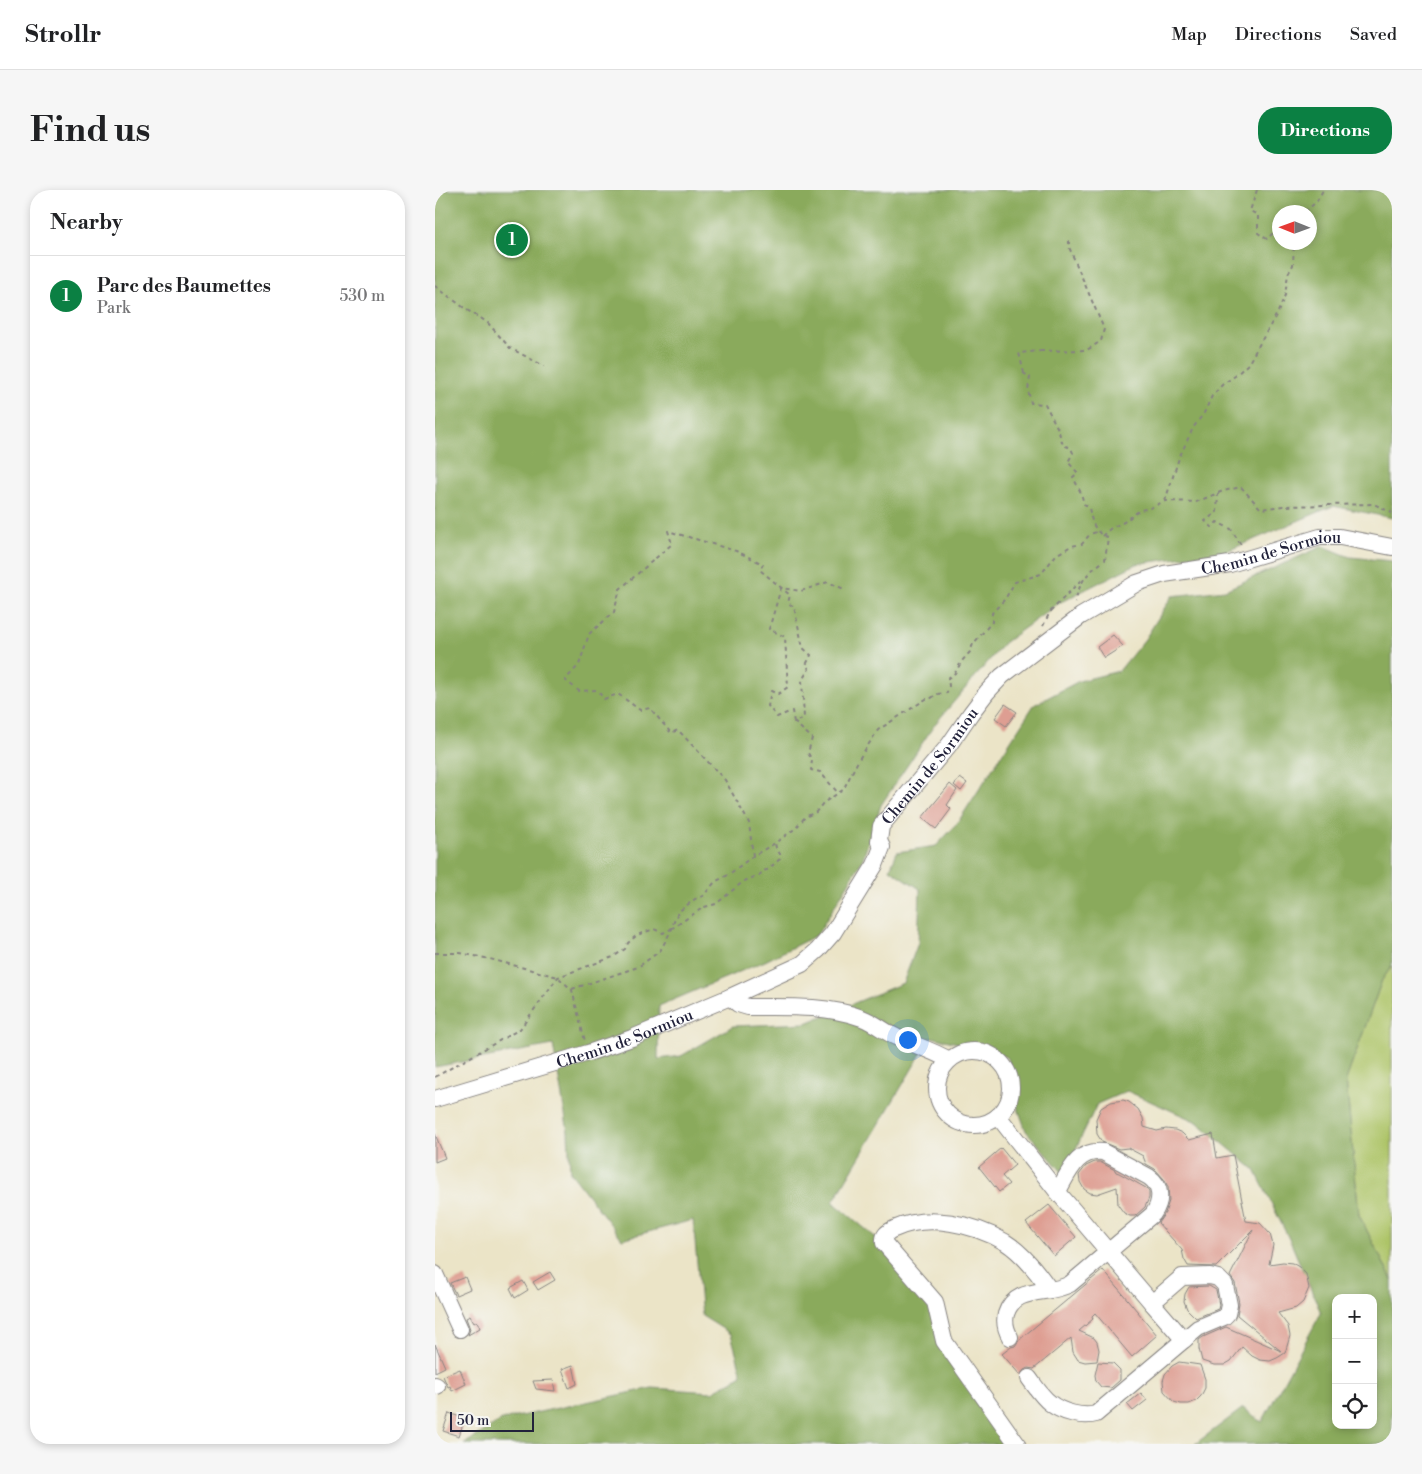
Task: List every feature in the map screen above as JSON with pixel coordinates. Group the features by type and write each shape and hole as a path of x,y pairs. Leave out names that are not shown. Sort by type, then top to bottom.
{"street":[{"name":"Chemin de Sormiou","path":"435,1098 588,1053 632,1038 796,967 818,950 833,933 875,865 881,847 879,841 880,830 885,820 949,745 995,683 1017,664 1071,624 1121,592 1151,577 1230,564 1312,538 1339,537 1392,548"},
{"path":"730,997 739,1004 748,1007 818,1008 850,1014 865,1019 897,1037 931,1050 949,1060"},
{"path":"967,1051 978,1051 988,1054 1001,1063 1009,1077 1011,1088 1005,1108 997,1116 981,1124 971,1125 962,1123 946,1112 937,1095 937,1086 942,1068 949,1060 957,1054 967,1051"},
{"path":"997,1116 1184,1340"},
{"path":"1009,1337 1005,1320 1013,1302 1022,1295 1064,1287 1070,1284 1153,1214 1159,1203 1159,1190 1154,1180 1103,1152 1095,1151 1087,1153 1077,1160 1058,1191"},
{"path":"1017,1444 944,1341 935,1302 884,1243 884,1237 888,1231 919,1222 954,1224 972,1228 1009,1245 1028,1263 1050,1290"},
{"path":"435,1274 461,1329"},
{"path":"1029,1378 1049,1403 1057,1408 1085,1416 1096,1414 1198,1328 1224,1317 1227,1314 1229,1305 1225,1285 1222,1281 1210,1276 1182,1278 1152,1303"}],"path":[{"path":"1257,190 1249,211 1258,215 1257,233 1267,239 1272,234"},
{"path":"1313,205 1323,190"},
{"path":"1069,239 1069,247 1104,329 1101,341 1087,350 1019,353 1023,373 1030,377 1028,390 1031,403 1045,404 1058,429 1063,445 1071,448 1073,453 1067,462 1078,473 1073,477 1084,504 1089,508 1094,527 1102,536 1108,537 1105,560 1089,572 1078,588 1071,624"},
{"path":"1165,501 1179,458 1193,428 1204,413 1212,396 1223,384 1248,364 1278,312 1285,295 1288,274 1293,265 1294,250"},
{"path":"435,286 467,310 487,322 510,348 544,366"},
{"path":"1102,536 1111,528 1124,522 1140,510 1150,508 1165,501 1196,502 1223,491 1241,487 1261,509 1283,506 1374,504 1392,513"},
{"path":"1218,493 1217,512 1205,521 1213,527 1217,522 1231,530 1244,551"},
{"path":"753,856 749,823 725,780 678,730 671,733 650,708 640,710 618,694 604,699 597,690 579,691 565,680 579,665 589,634 614,612 620,589 672,544 668,531 736,551 763,564 760,570 790,595 788,603 794,607 803,648 811,655 806,665 809,669 802,680 805,718 794,722 812,738 808,753 812,760 811,770 820,772 838,793"},
{"path":"572,989 638,967 660,951 678,912 695,899 703,896 715,882 796,828 805,817 815,812 823,803 843,790 859,759 878,730 925,699 930,699 937,694 947,692 949,686 948,678 955,674 962,661 970,652 973,644 992,622 992,613 1005,599 1015,582 1041,574 1056,555 1071,546 1082,544 1090,534 1099,531"},
{"path":"1043,628 1050,612 1087,575"},
{"path":"781,588 801,591 828,582 844,589"},
{"path":"781,588 769,629 785,637 788,686 778,694 771,691 768,706 777,717 792,711 794,722"},
{"path":"435,1077 520,1029 558,977 613,957 625,949 628,943 637,935 654,929 663,932 671,929 704,907 716,904 744,881 760,875 762,871 767,870 780,859 781,854 775,848 775,843"},
{"path":"435,953 460,953 490,958 558,977 572,990 588,1053"}],"green space":[{"path":"435,190 1392,190 1392,518 1333,506 1227,551 1136,564 1059,603 1004,643 935,724 881,805 862,861 817,935 765,961 659,1006 658,1059 681,1056 733,1026 806,1023 903,983 918,943 920,889 890,869 897,852 936,846 956,825 1034,705 1079,681 1119,671 1145,639 1172,596 1225,590 1323,546 1350,557 1392,561 1392,966 1382,980 1346,1080 1359,1215 1392,1280 1392,1444 1195,1444 1243,1408 1262,1422 1321,1313 1291,1243 1255,1170 1197,1122 1127,1091 1097,1104 1064,1174 1026,1131 1014,1097 1008,1058 989,1050 931,1037 833,1202 880,1241 938,1310 938,1338 1013,1444 464,1444 502,1420 652,1388 712,1392 742,1375 731,1334 702,1316 693,1220 622,1239 570,1172 568,1132 553,1045 435,1067"},
{"path":"1392,966 1392,1280 1359,1215 1346,1080 1382,980"}],"building":[{"path":"1113,635 1123,646 1104,658 1097,647"},
{"path":"1005,704 1017,712 1006,726 995,718"},
{"path":"960,778 967,783 961,791 954,785"},
{"path":"950,784 957,790 947,805 951,809 936,829 922,818"},
{"path":"1123,1100 1138,1109 1143,1118 1144,1127 1157,1131 1175,1130 1182,1133 1189,1140 1213,1134 1217,1158 1233,1155 1246,1221 1260,1223 1270,1234 1273,1245 1269,1264 1292,1263 1306,1274 1309,1288 1303,1302 1296,1308 1278,1313 1288,1326 1290,1336 1285,1353 1277,1358 1270,1361 1260,1360 1242,1347 1231,1361 1224,1365 1214,1365 1202,1361 1199,1340 1226,1327 1281,1351 1237,1315 1239,1303 1235,1283 1230,1276 1253,1230 1216,1267 1188,1266 1182,1250 1158,1223 1165,1213 1169,1201 1168,1187 1164,1179 1155,1169 1146,1164 1143,1156 1128,1148 1119,1149 1102,1142 1097,1134 1096,1119 1101,1108 1111,1102"},
{"path":"435,1134 445,1158 435,1162"},
{"path":"1001,1148 1015,1165 1002,1176 1009,1184 999,1192 979,1167"},
{"path":"1100,1162 1146,1188 1149,1192 1149,1198 1145,1207 1135,1216 1130,1216 1124,1213 1118,1205 1117,1187 1097,1194 1090,1193 1084,1189 1079,1175 1086,1166"},
{"path":"1049,1205 1076,1237 1054,1256 1026,1223"},
{"path":"1103,1270 1157,1335 1132,1357 1095,1313 1092,1316 1093,1319 1079,1331 1094,1338 1097,1342 1099,1350 1097,1361 1085,1362 1078,1360 1073,1352 1071,1338 1034,1369 1028,1368 1020,1375 1002,1354 1015,1346 1019,1340"},
{"path":"550,1272 555,1280 538,1290 533,1282"},
{"path":"465,1277 470,1289 456,1295 450,1283"},
{"path":"523,1281 528,1290 515,1298 510,1288"},
{"path":"1209,1286 1216,1290 1218,1309 1196,1318 1187,1309 1184,1301 1185,1294 1189,1287"},
{"path":"470,1316 474,1323 477,1321 480,1328 468,1335 470,1329 466,1318"},
{"path":"435,1344 445,1367 435,1372"},
{"path":"1098,1362 1113,1363 1120,1370 1120,1380 1111,1388 1101,1387 1096,1381 1095,1375"},
{"path":"1179,1362 1200,1365 1205,1379 1205,1388 1201,1396 1189,1404 1174,1402 1164,1391 1163,1381 1165,1374 1172,1366"},
{"path":"573,1365 577,1384 569,1388 562,1369"},
{"path":"460,1369 466,1384 452,1391 443,1376"},
{"path":"553,1380 555,1391 536,1389 533,1381"},
{"path":"1141,1393 1147,1400 1133,1411 1127,1404"},
{"path":"449,1413 460,1417 459,1419 464,1421 459,1436 443,1431"}],"place":[{"name":"Parc des Baumettes","path":"512,240"}]}
